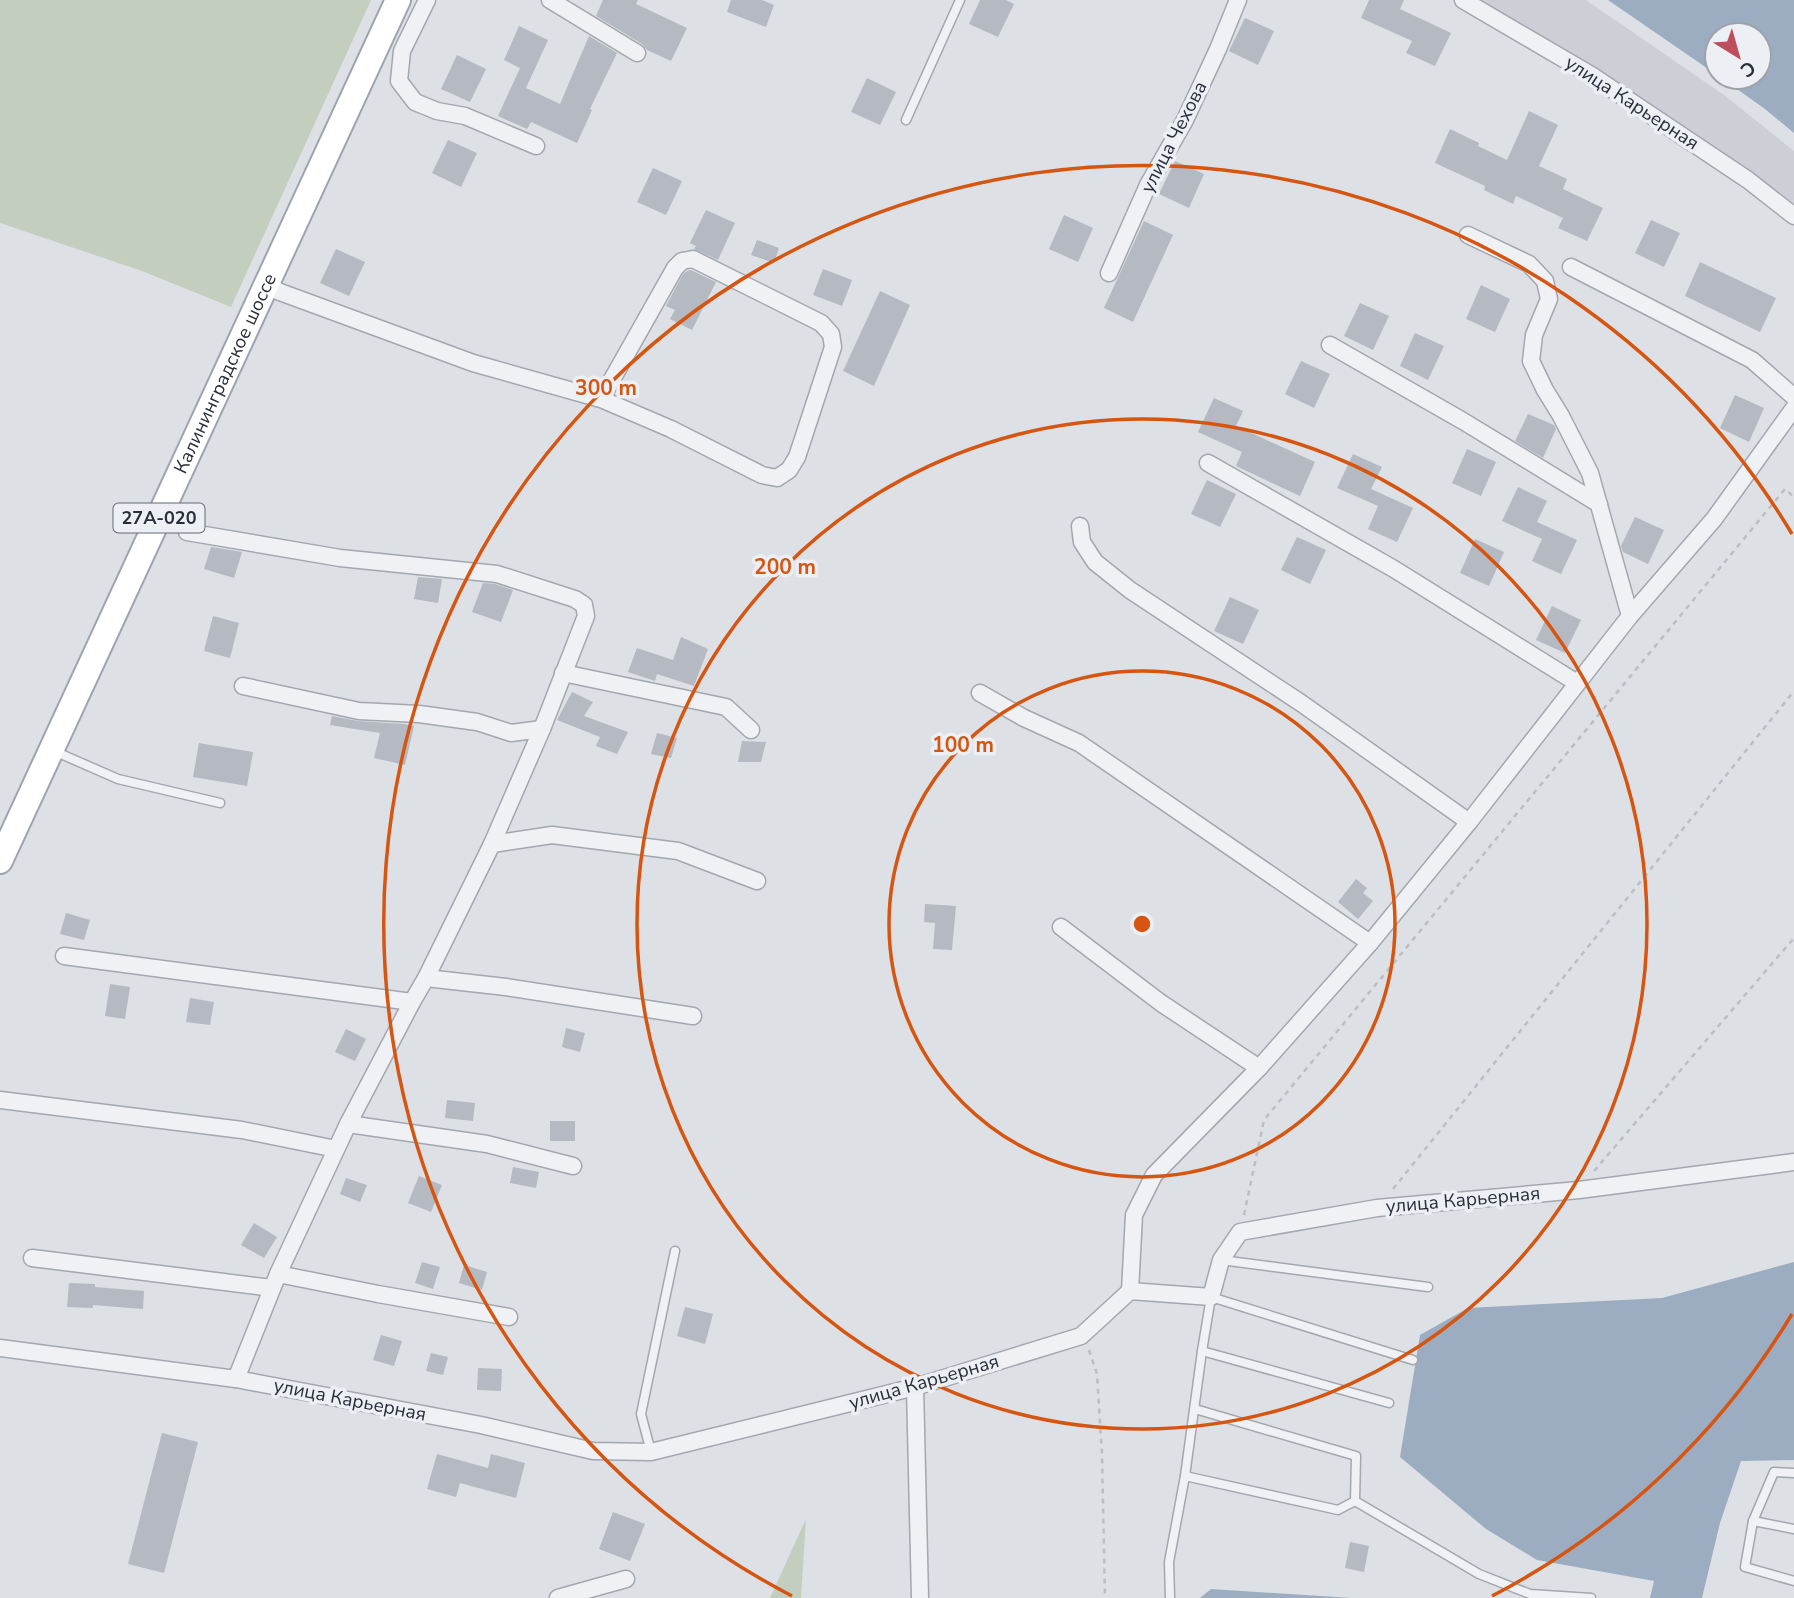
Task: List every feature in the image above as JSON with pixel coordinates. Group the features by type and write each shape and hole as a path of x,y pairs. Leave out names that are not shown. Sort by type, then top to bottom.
{"main road":[{"name":"Калининградское шоссе","path":"0,861 398,0"}],"street":[{"path":"427,0 402,51 400,81 415,102 437,111 465,116 536,146"},
{"path":"550,0 638,53"},
{"name":"улица Чехова","path":"1109,273 1149,185 1185,120 1238,0"},
{"name":"улица Карьерная","path":"1463,0 1597,78 1748,180 1794,216"},
{"path":"1468,236 1529,264 1545,281 1549,299 1534,335 1531,361 1590,473 1630,616"},
{"path":"266,285 472,363 601,399 671,429 762,475 777,478 789,470 797,457 834,347 831,334 821,323 728,276 693,259 682,261 675,268 601,399"},
{"path":"1571,267 1752,359 1794,397"},
{"path":"1330,345 1464,421 1600,504"},
{"path":"1240,1232 1221,1260 1211,1297 1130,1291 1134,1215 1154,1175 1259,1068 1370,943 1469,822 1630,616 1714,519 1794,408"},
{"path":"1208,463 1394,569 1577,683"},
{"path":"1080,526 1082,542 1095,562 1130,590 1301,703 1469,822"},
{"path":"187,532 340,558 497,574 575,599 584,605 586,616 542,729 492,844 426,978 336,1149 275,1281 236,1379"},
{"path":"564,673 726,707 751,730"},
{"path":"243,686 359,711 419,714 478,722 511,733 542,729"},
{"path":"980,693 1024,718 1079,743 1370,943"},
{"path":"492,844 552,835 678,851 757,881"},
{"path":"1060,927 1161,1003 1259,1068"},
{"path":"64,956 412,1002"},
{"path":"426,978 506,987 693,1016"},
{"path":"0,1100 242,1130 336,1149"},
{"path":"348,1124 487,1144 573,1166"},
{"name":"улица Карьерная","path":"1240,1232 1377,1208 1579,1190 1794,1162"},
{"path":"32,1258 275,1281 378,1294 509,1317"},
{"name":"улица Карьерная","path":"0,1348 236,1379 481,1425 593,1451 651,1452 915,1387 1081,1336 1130,1291"},
{"path":"915,1387 920,1598"},
{"path":"558,1598 626,1579"}],"lane":[{"path":"906,120 960,0"},
{"path":"51,750 118,779 220,803"},
{"path":"651,1452 641,1414 675,1251"},
{"path":"1221,1260 1428,1287"},
{"path":"1170,1597 1169,1562 1185,1476 1211,1297 1413,1360"},
{"path":"1202,1351 1389,1403"},
{"path":"1195,1409 1356,1456 1354,1501"},
{"path":"1794,1473 1774,1472 1753,1521 1745,1567 1794,1581"},
{"path":"1185,1476 1338,1510 1354,1501"},
{"path":"1354,1501 1479,1574 1530,1594 1591,1598"},
{"path":"1753,1521 1794,1530"}],"path":[{"path":"1240,1232 1264,1120 1785,489 1794,497"},
{"path":"1377,1208 1794,691"},
{"path":"1579,1190 1794,938"},
{"path":"1081,1336 1091,1353 1097,1374 1102,1454 1105,1598"}],"shaded area":[{"path":"1478,0 1586,0 1703,81 1703,91 1718,91 1794,151 1794,210"}],"green space":[{"path":"0,0 371,0 231,307 142,271 0,223"},
{"path":"806,1519 801,1598 770,1598"}],"water":[{"path":"1608,0 1794,0 1794,133 1740,91 1773,91 1773,21 1703,21 1703,65"},
{"path":"1794,1262 1794,1460 1741,1461 1720,1523 1702,1598 1650,1598 1654,1581 1537,1560 1486,1529 1400,1457 1420,1335 1468,1308 1662,1298"},
{"path":"1211,1589 1352,1598 1200,1598"}],"building":[{"path":"603,0 638,0 636,4 687,28 671,61 647,50 642,44 596,16"},
{"path":"731,0 762,0 774,5 766,27 727,12"},
{"path":"980,0 1006,0 1014,4 998,37 969,24"},
{"path":"1369,0 1404,0 1400,9 1451,33 1435,66 1406,53 1412,41 1361,18"},
{"path":"1245,18 1274,31 1258,65 1229,51"},
{"path":"519,26 548,40 526,88 560,104 589,36 617,53 577,143 531,122 527,129 498,116 520,68 504,60"},
{"path":"457,55 486,69 470,102 441,89"},
{"path":"867,78 896,92 880,125 851,112"},
{"path":"1529,111 1558,125 1539,166 1567,179 1563,189 1603,208 1587,241 1558,228 1563,218 1516,196 1513,204 1484,190 1485,186 1435,163 1450,129 1507,160"},
{"path":"448,140 477,153 461,187 432,173"},
{"path":"1175,161 1204,174 1189,208 1159,194"},
{"path":"653,168 682,181 666,215 637,202"},
{"path":"706,210 735,223 718,260 694,249 696,246 690,243"},
{"path":"1064,215 1093,228 1078,262 1049,249"},
{"path":"1651,220 1680,233 1664,267 1635,253"},
{"path":"1144,221 1173,235 1133,322 1104,308"},
{"path":"757,240 779,248 774,263 751,255"},
{"path":"336,249 365,262 349,296 320,283"},
{"path":"1700,262 1776,298 1760,332 1685,296"},
{"path":"823,269 852,280 842,306 813,295"},
{"path":"691,270 716,282 692,330 670,319 675,310 666,306 683,274"},
{"path":"1481,285 1510,299 1495,332 1466,319"},
{"path":"880,291 910,305 874,386 843,371"},
{"path":"1360,303 1389,316 1373,350 1344,336"},
{"path":"1415,333 1444,346 1428,380 1400,366"},
{"path":"1301,361 1330,374 1314,408 1285,394"},
{"path":"1735,395 1764,408 1749,442 1720,428"},
{"path":"1214,398 1243,411 1236,426 1315,462 1300,496 1236,466 1242,452 1198,432"},
{"path":"1528,414 1554,425 1556,429 1543,458 1515,441"},
{"path":"1467,449 1496,462 1481,496 1452,483"},
{"path":"1353,454 1382,467 1371,489 1413,508 1397,542 1368,529 1378,506 1337,488"},
{"path":"1207,480 1236,494 1220,527 1191,514"},
{"path":"1518,487 1547,501 1537,522 1577,540 1561,574 1532,561 1542,539 1502,521"},
{"path":"1635,517 1664,530 1648,564 1623,552 1621,546"},
{"path":"1297,537 1326,550 1310,584 1281,570"},
{"path":"1475,539 1504,552 1489,586 1460,573"},
{"path":"211,547 242,552 234,578 204,569"},
{"path":"418,577 442,579 438,603 414,599"},
{"path":"483,583 513,590 501,622 472,612"},
{"path":"1230,597 1259,610 1243,644 1214,631"},
{"path":"1552,606 1581,620 1565,653 1536,640"},
{"path":"213,616 239,623 230,658 204,651"},
{"path":"681,637 708,649 694,686 657,674 655,681 628,672 637,648 673,660"},
{"path":"572,692 593,702 584,716 628,732 617,754 596,746 600,737 557,720"},
{"path":"332,716 414,726 405,765 374,758 380,733 330,725"},
{"path":"657,733 677,738 671,758 651,754"},
{"path":"742,741 766,742 761,762 738,762"},
{"path":"199,743 253,752 247,786 193,777"},
{"path":"1356,879 1367,888 1363,893 1373,901 1358,919 1338,902"},
{"path":"925,904 956,906 952,950 933,949 935,923 924,922"},
{"path":"66,913 90,920 84,940 60,934"},
{"path":"110,984 130,987 125,1019 105,1016"},
{"path":"190,998 214,1002 210,1025 186,1022"},
{"path":"566,1028 585,1033 580,1052 562,1047"},
{"path":"346,1029 366,1039 355,1061 335,1052"},
{"path":"447,1100 475,1103 473,1121 445,1118"},
{"path":"550,1121 575,1121 575,1141 550,1141"},
{"path":"513,1167 539,1172 536,1188 510,1183"},
{"path":"419,1176 442,1185 431,1212 408,1203"},
{"path":"346,1178 367,1185 360,1202 340,1194"},
{"path":"254,1223 277,1237 264,1258 241,1245"},
{"path":"422,1262 440,1267 433,1289 415,1283"},
{"path":"464,1265 487,1272 482,1290 459,1283"},
{"path":"69,1283 144,1291 143,1309 93,1305 93,1308 67,1307"},
{"path":"685,1307 713,1314 705,1344 677,1336"},
{"path":"381,1335 402,1341 394,1366 373,1360"},
{"path":"431,1353 448,1357 443,1375 426,1371"},
{"path":"478,1368 502,1369 501,1391 477,1390"},
{"path":"162,1433 198,1442 164,1573 128,1564"},
{"path":"437,1454 488,1468 491,1454 525,1463 516,1498 460,1483 456,1497 427,1489"},
{"path":"613,1512 645,1524 630,1561 599,1549"},
{"path":"1350,1542 1369,1546 1364,1572 1345,1568"}]}
